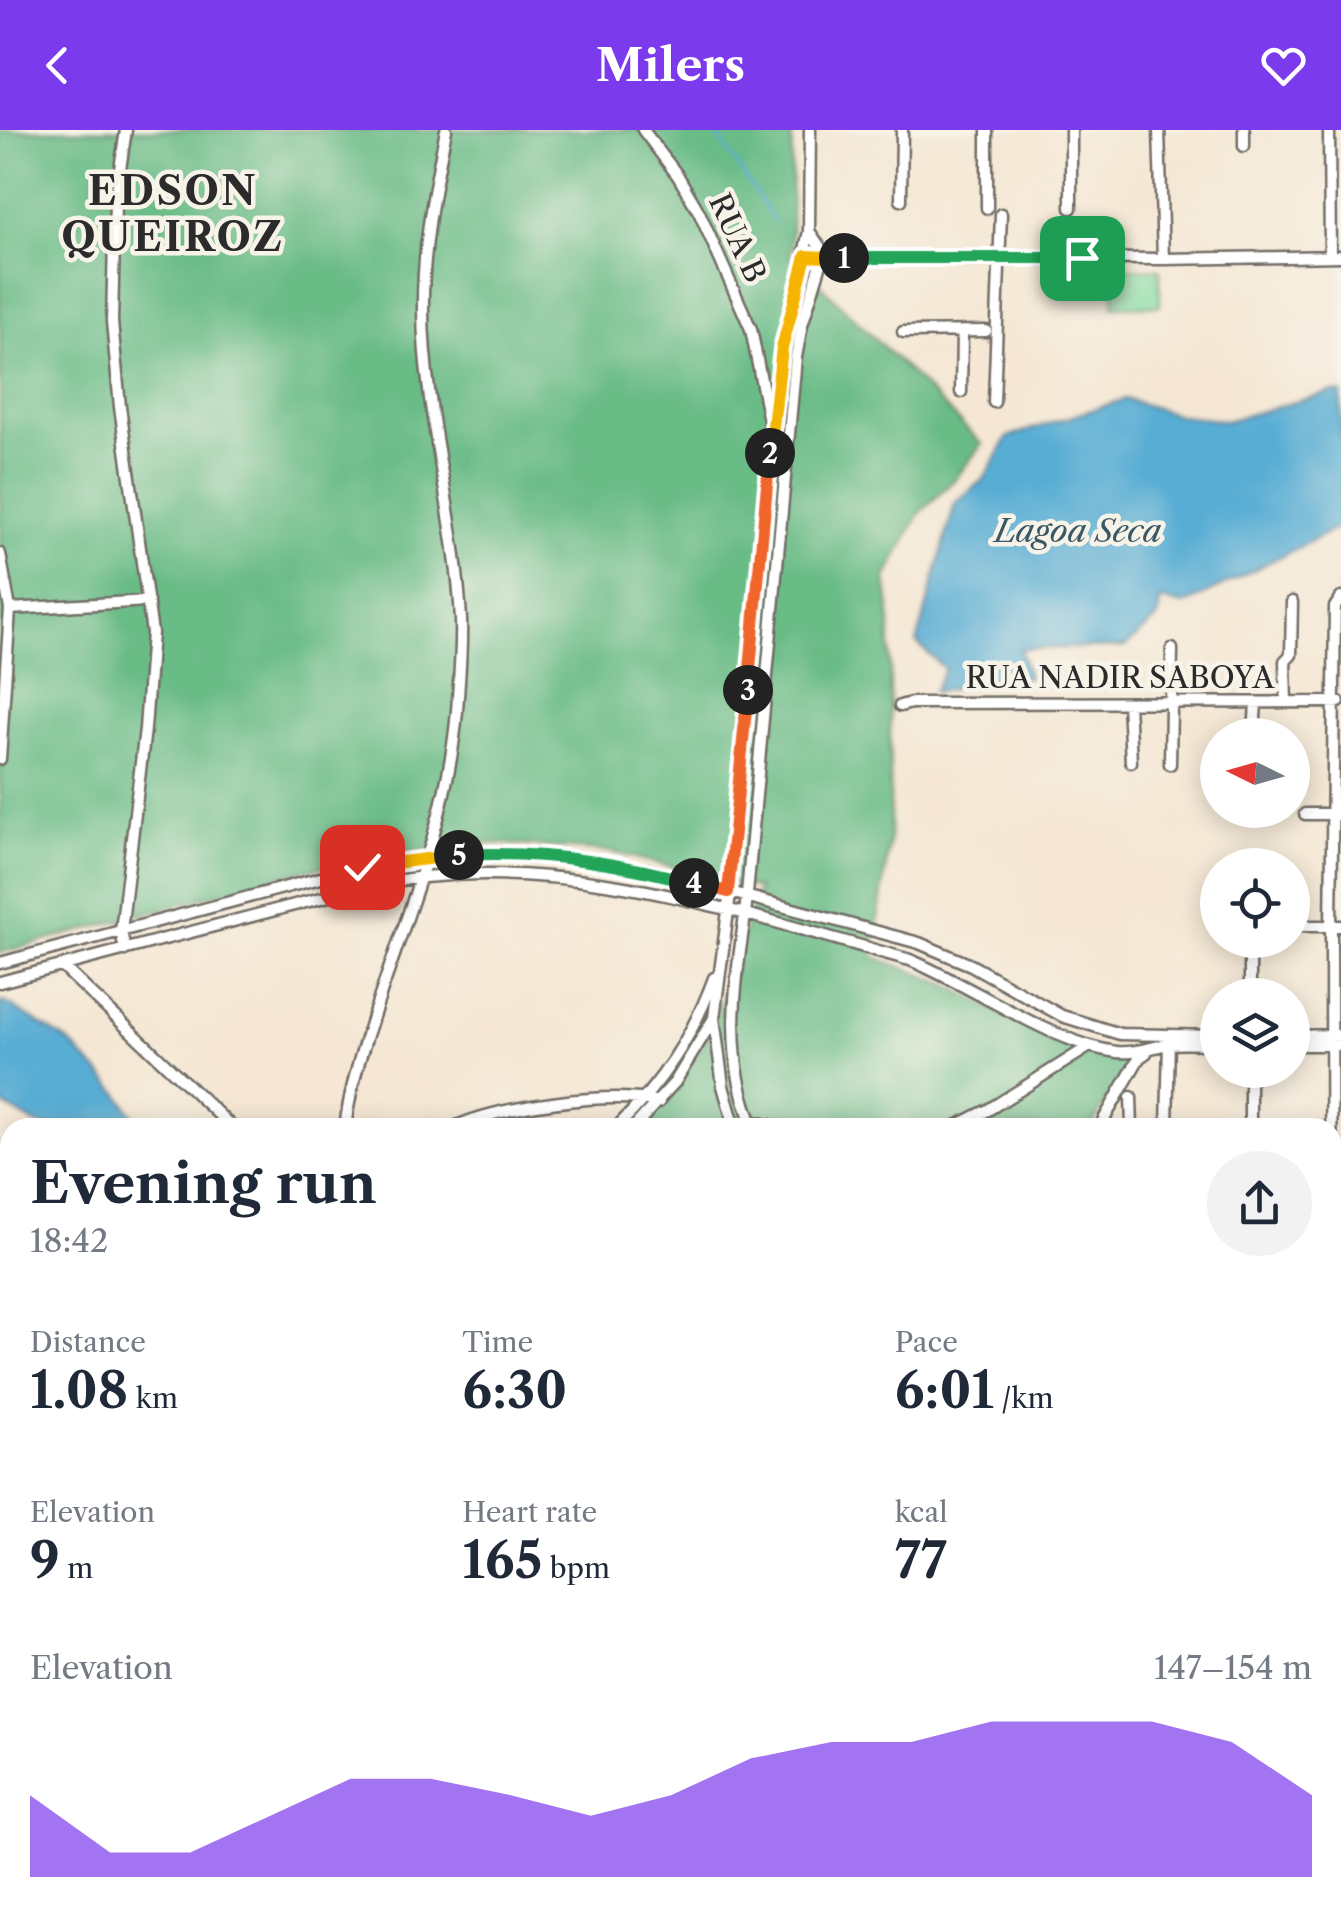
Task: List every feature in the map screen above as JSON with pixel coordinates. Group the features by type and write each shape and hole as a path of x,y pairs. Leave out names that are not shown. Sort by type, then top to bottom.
{"street":[{"path":"124,950 122,931 152,633 112,322 115,200 126,130"},
{"path":"347,1118 370,1028 429,857 450,770 461,647 459,596 428,382 423,311 428,232 446,130"},
{"name":"RUA B","path":"643,130 699,212 751,329 772,437"},
{"path":"732,1118 723,1086 714,1018 728,911 782,348 809,231 810,130"},
{"path":"902,130 902,200"},
{"path":"986,130 987,208"},
{"path":"1071,208 1072,130"},
{"path":"1159,130 1163,259"},
{"path":"1244,130 1244,146"},
{"path":"806,256 1335,256 1329,130"},
{"path":"994,402 990,334 1000,258 1001,214"},
{"path":"750,1118 732,1024 796,357 823,258 809,231"},
{"path":"903,332 990,334"},
{"path":"960,392 962,332"},
{"path":"0,554 10,609 0,759"},
{"path":"10,609 148,601"},
{"path":"1286,702 1285,661 1290,654 1292,602"},
{"path":"1336,1118 1338,602"},
{"path":"1170,764 1172,648"},
{"path":"1128,702 1131,762"},
{"name":"RUA NADIR SABOYA","path":"900,706 1338,702"},
{"path":"1255,718 1256,703"},
{"path":"1310,814 1338,814"},
{"path":"0,964 362,867 495,853 587,859 649,870 919,943 970,965 1062,1016 1127,1036 1200,1042"},
{"path":"0,982 288,905 421,876 493,872 584,879 728,911 910,960 1062,1036 1129,1053 1151,1050"},
{"path":"1310,926 1336,926"},
{"path":"626,1118 646,1099 684,1048 722,958"},
{"path":"62,966 222,1118"},
{"path":"643,1118 695,1053 714,1018"},
{"path":"1105,1118 1140,1058 1166,1039 1200,1037"},
{"path":"1310,1038 1336,1040"},
{"path":"1166,1039 1167,1118"},
{"path":"1310,1042 1336,1040"},
{"path":"971,1118 1090,1046"},
{"path":"1250,1088 1250,1118"},
{"path":"1132,1096 1132,1118"},
{"path":"488,1118 530,1106 646,1099 658,1102"}],"green space":[{"path":"0,130 792,130 791,256 982,444 957,477 919,514 886,578 890,608 890,837 873,956 948,985 1071,1049 1130,1061 1096,1118 649,1118 676,1088 710,1034 758,889 613,852 494,843 423,850 306,870 0,953"},
{"path":"1115,268 1160,269 1160,306 1114,306"}],"water":[{"name":"Lagoa Seca","path":"1331,392 1341,393 1341,526 1184,605 1160,600 1158,618 1125,647 1020,649 1028,677 933,692 945,669 917,643 955,503 984,479 1008,437 1125,399 1179,415 1226,421"},
{"path":"5,1002 69,1042 116,1090 135,1118 26,1118 0,1103 0,1003"}],"waterway":[{"path":"714,130 775,222"}],"district":[{"name":"EDSON QUEIROZ","path":"173,214"}],"route":[{"path":"362,867 429,857 543,855 649,870 728,892 779,369 806,256 1082,258"}]}
